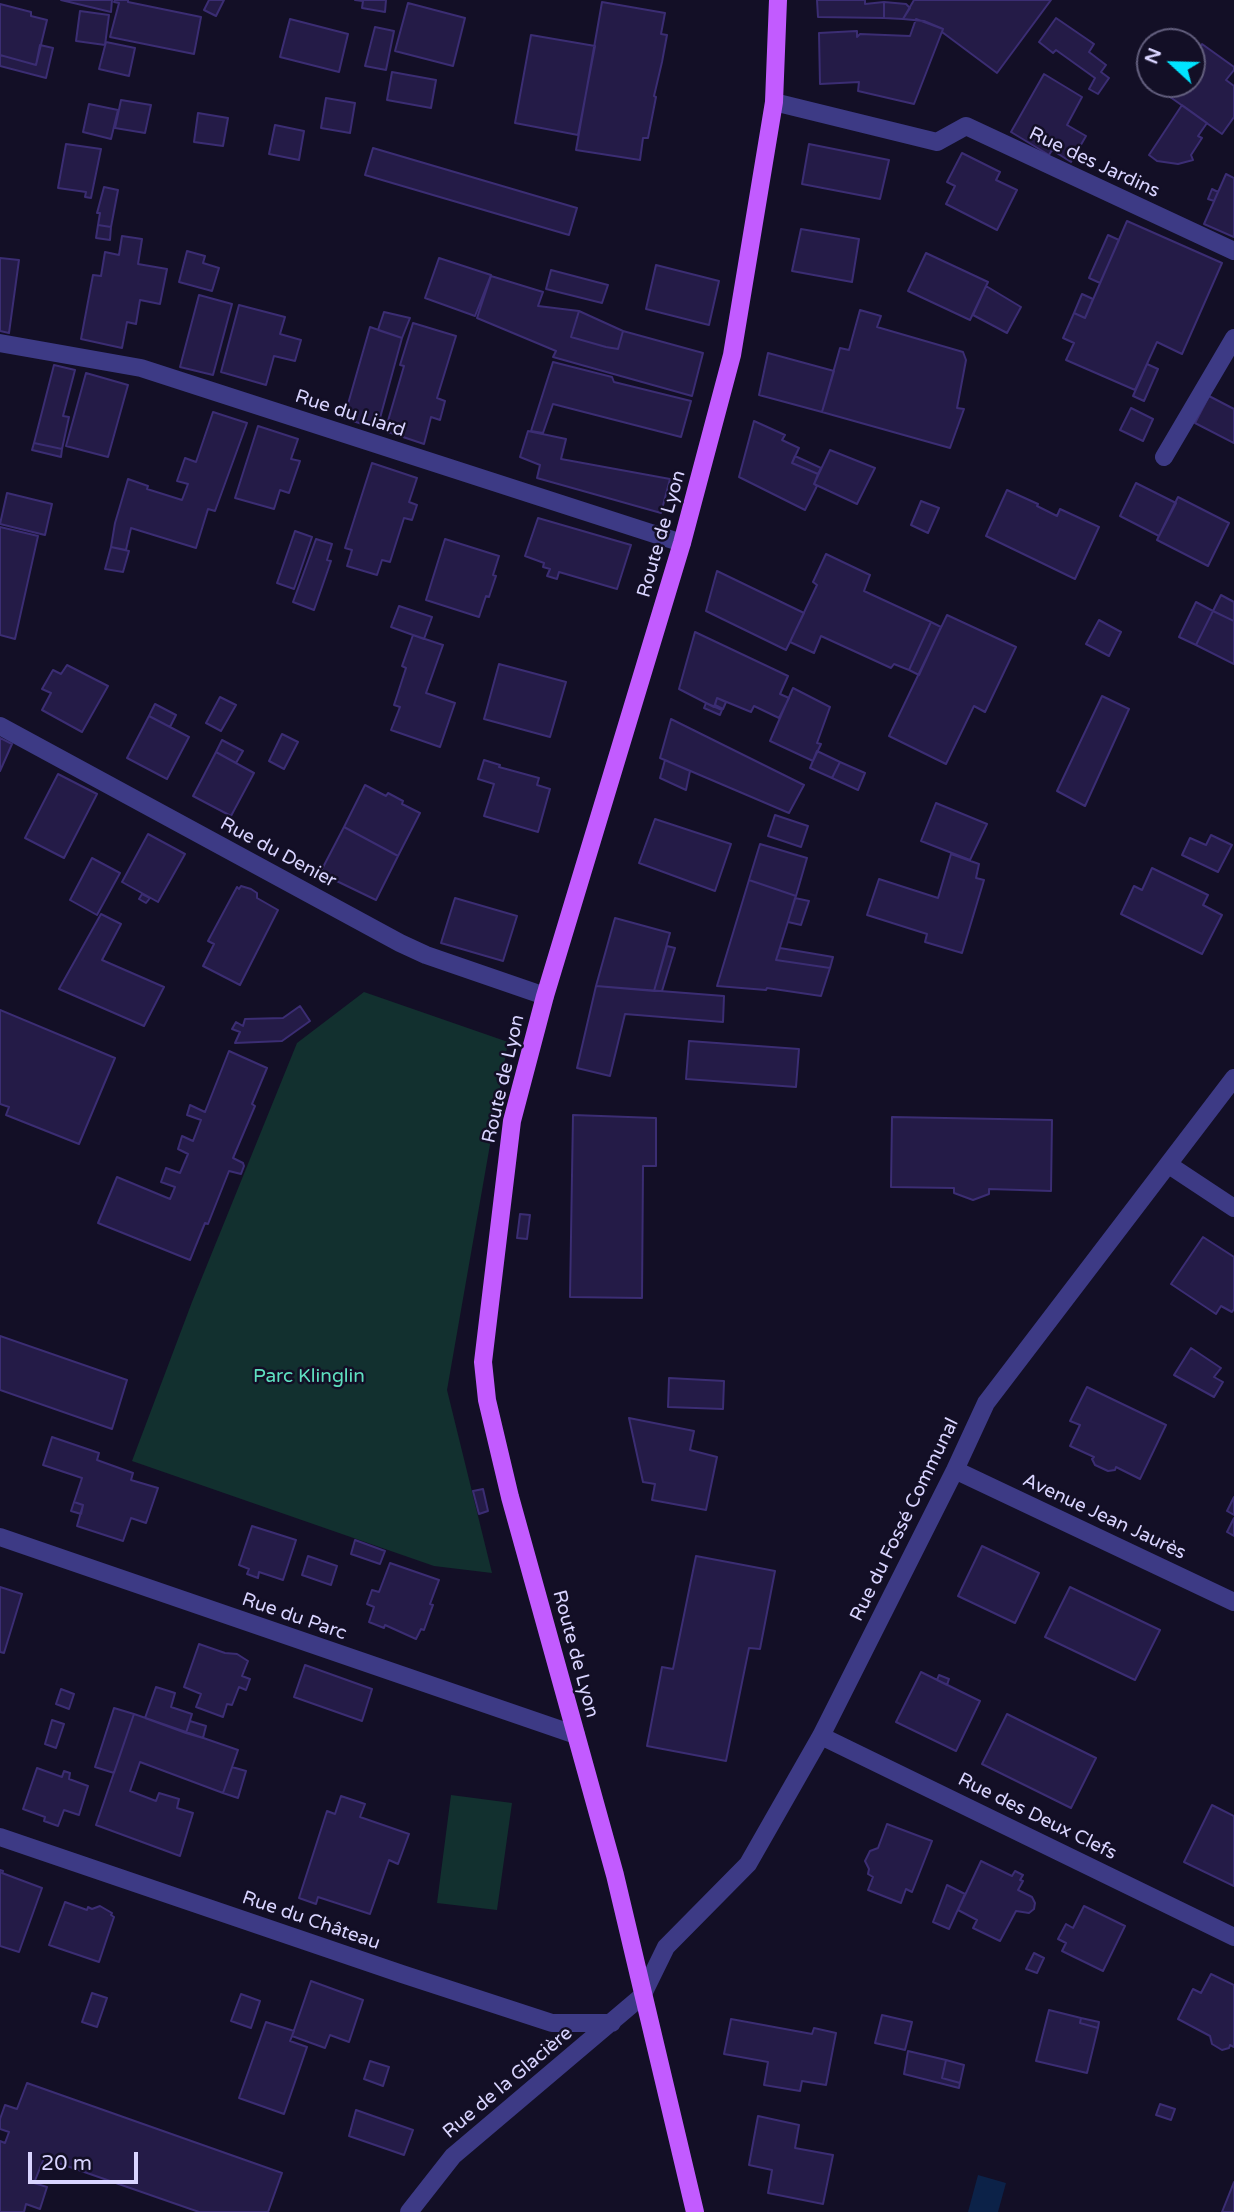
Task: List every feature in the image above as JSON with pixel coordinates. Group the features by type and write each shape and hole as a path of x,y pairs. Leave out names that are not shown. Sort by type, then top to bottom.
{"main road":[{"name":"Route de Lyon","path":"695,2212 615,1875 510,1497 487,1400 483,1362 512,1121 545,996 682,543 732,355 774,102 778,0"}],"street":[{"name":"Rue des Jardins","path":"774,102 937,142 966,126 1234,251"},
{"path":"1164,457 1234,338"},
{"name":"Rue du Liard","path":"0,343 141,368 682,543"},
{"name":"Rue du Denier","path":"0,726 400,943 426,955 545,996"},
{"name":"Rue du Fossé Communal","path":"642,1996 666,1947 748,1864 821,1736 956,1470 986,1403 1234,1078"},
{"path":"1169,1165 1234,1208"},
{"name":"Avenue Jean Jaurès","path":"956,1470 1234,1602"},
{"name":"Rue du Parc","path":"0,1537 576,1735"},
{"name":"Rue des Deux Clefs","path":"821,1736 1234,1937"},
{"name":"Rue du Château","path":"0,1837 402,1975 552,2023 612,2023"},
{"name":"Rue de la Glacière","path":"410,2212 453,2156 642,1996"}],"green space":[{"name":"Parc Klinglin","path":"364,992 508,1042 447,1390 492,1573 434,1566 132,1461 192,1302 297,1043"},
{"path":"451,1795 512,1803 497,1910 437,1903"}],"water":[{"path":"978,2175 1006,2183 998,2212 968,2212"}],"building":[{"path":"61,0 112,0 111,12"},
{"path":"128,0 201,17 194,54 110,37 119,3 114,2"},
{"path":"209,0 224,0 216,16 204,10"},
{"path":"355,0 386,0 385,12 362,8 363,1"},
{"path":"817,0 865,0 865,4 884,2 884,18 818,17"},
{"path":"914,0 1051,0 997,73 942,32 943,29 924,21 903,19"},
{"path":"602,2 665,13 661,34 667,35 648,138 643,138 640,160 576,150"},
{"path":"884,2 906,4 910,8 903,19 884,18"},
{"path":"408,3 465,18 453,66 395,51"},
{"path":"0,4 31,12 31,16 47,20 36,65 0,55"},
{"path":"80,11 109,15 105,45 76,41"},
{"path":"1056,18 1094,44 1089,52 1106,65 1101,72 1109,78 1098,94 1089,89 1095,78 1056,50 1053,53 1039,42"},
{"path":"290,19 348,34 339,72 280,57"},
{"path":"916,19 943,29 914,104 858,91 859,82 820,84 819,33 857,31 857,37 860,34 910,36"},
{"path":"375,27 394,31 386,70 365,66"},
{"path":"531,35 595,46 578,135 515,123"},
{"path":"106,42 135,48 129,76 99,69"},
{"path":"40,45 53,48 46,78 0,66 0,55 36,65"},
{"path":"1206,47 1234,67 1226,80 1234,86 1234,117 1222,134 1172,98 1206,98"},
{"path":"392,72 436,80 431,108 387,100"},
{"path":"1044,74 1082,97 1067,125 1086,136 1071,162 1052,150 1049,155 1011,132"},
{"path":"326,98 355,103 350,133 321,128"},
{"path":"121,100 151,105 145,133 115,128"},
{"path":"89,104 118,110 111,139 83,132"},
{"path":"1182,105 1207,123 1198,136 1202,138 1191,155 1193,160 1178,164 1157,161 1149,155"},
{"path":"198,113 228,118 223,146 194,142"},
{"path":"275,125 304,131 299,160 269,154"},
{"path":"66,144 101,149 91,198 85,197 86,192 58,188"},
{"path":"809,144 889,160 880,199 802,184"},
{"path":"373,148 577,208 569,235 365,175"},
{"path":"962,153 1000,172 996,180 1017,190 997,230 946,204 955,186 947,182"},
{"path":"1226,174 1234,178 1234,237 1204,224"},
{"path":"104,187 118,190 111,227 98,225 100,213 97,213"},
{"path":"1212,189 1218,192 1214,201 1208,199"},
{"path":"1127,221 1222,263 1182,354 1157,342 1135,390 1066,360 1074,343 1063,338 1074,313 1085,318"},
{"path":"98,225 111,227 110,240 96,238"},
{"path":"801,229 859,239 852,282 792,271"},
{"path":"1108,235 1119,240 1100,283 1089,278"},
{"path":"122,236 142,239 138,264 167,269 160,304 140,300 136,324 127,322 122,348 81,339 93,275 101,276 105,252 119,255"},
{"path":"187,251 205,256 203,263 219,268 212,291 179,282"},
{"path":"926,253 988,282 970,320 908,291"},
{"path":"0,258 19,260 9,333 0,331"},
{"path":"439,258 491,275 475,316 425,298"},
{"path":"656,265 719,281 709,325 646,309"},
{"path":"551,270 608,285 602,303 546,289"},
{"path":"491,276 543,292 538,306 579,311 571,337 618,349 623,331 703,353 692,396 553,357 556,351 477,318"},
{"path":"986,286 1021,307 1007,333 973,315"},
{"path":"1082,294 1093,299 1085,318 1074,313"},
{"path":"199,295 232,304 213,375 180,367"},
{"path":"239,305 285,317 280,334 301,340 295,361 274,356 266,385 221,372"},
{"path":"860,310 881,316 877,327 963,352 966,360 957,408 964,409 950,448 822,412 840,348 849,350"},
{"path":"579,311 623,331 618,349 571,337"},
{"path":"384,312 410,318 402,338 378,330"},
{"path":"413,323 456,336 437,398 445,401 440,420 431,417 424,444 385,431"},
{"path":"370,327 402,338 377,429 344,418"},
{"path":"768,353 834,371 822,412 759,395"},
{"path":"553,362 612,377 614,382 691,401 681,437 553,404 543,433 531,431"},
{"path":"1147,364 1158,369 1144,401 1133,396"},
{"path":"54,365 75,370 63,416 69,417 62,449 34,443"},
{"path":"86,373 128,385 108,457 66,446"},
{"path":"1209,396 1234,409 1234,443 1195,423"},
{"path":"1131,408 1153,419 1143,441 1120,430"},
{"path":"213,412 247,423 215,511 208,509 196,548 131,528 126,550 111,547 128,479 148,486 147,489 182,500 188,484 177,481 185,458 196,462"},
{"path":"754,421 785,435 782,440 799,448 792,463 818,474 814,484 817,486 805,510 739,477"},
{"path":"258,426 298,439 291,459 300,461 289,493 280,490 274,509 235,498"},
{"path":"528,431 566,439 561,459 670,479 661,513 537,478 540,465 520,457"},
{"path":"34,443 62,449 61,457 32,450"},
{"path":"830,450 875,468 857,504 814,484"},
{"path":"795,456 821,468 818,474 792,463"},
{"path":"372,463 417,478 409,502 417,505 412,520 404,518 390,562 382,560 377,575 347,566 352,550 345,548"},
{"path":"1136,483 1176,503 1159,536 1120,516"},
{"path":"1007,490 1057,516 1060,509 1099,527 1075,579 986,536"},
{"path":"7,493 52,504 45,535 0,524"},
{"path":"1178,497 1229,523 1208,566 1157,540"},
{"path":"921,501 939,508 928,533 911,525"},
{"path":"538,518 631,545 617,589 559,572 557,579 547,576 550,569 543,567 544,563 525,556"},
{"path":"0,527 38,536 15,639 0,635"},
{"path":"295,531 312,537 294,589 277,583"},
{"path":"316,539 332,544 327,560 331,561 314,610 293,602"},
{"path":"445,539 499,556 493,575 496,576 479,617 426,600"},
{"path":"111,547 129,551 123,572 105,569"},
{"path":"826,554 870,575 864,591 931,622 909,670 894,664 891,668 821,636 814,653 790,642 817,585 813,582"},
{"path":"717,571 804,613 786,650 706,611"},
{"path":"1221,595 1234,602 1234,621 1213,611"},
{"path":"1196,602 1213,611 1196,645 1179,637"},
{"path":"399,606 432,617 424,639 391,627"},
{"path":"1213,611 1234,621 1234,664 1196,645"},
{"path":"947,615 1016,647 985,712 974,706 946,764 889,736"},
{"path":"1099,620 1121,632 1109,656 1086,644"},
{"path":"931,622 941,627 919,675 909,670"},
{"path":"695,632 788,676 780,694 789,698 779,718 754,706 751,712 717,698 714,707 679,689"},
{"path":"413,635 443,645 426,693 455,703 440,747 391,730 400,707 394,705 406,668 402,666"},
{"path":"499,664 566,682 550,737 484,719"},
{"path":"67,665 108,686 82,732 42,710 51,693 42,689 53,670 61,674"},
{"path":"793,688 830,707 817,743 821,744 813,761 770,741"},
{"path":"1102,696 1129,709 1085,806 1057,791"},
{"path":"220,697 236,705 221,731 206,723"},
{"path":"717,698 726,702 723,709 715,705"},
{"path":"706,703 722,710 720,715 704,708"},
{"path":"155,704 176,715 170,727 149,716"},
{"path":"149,716 189,737 167,779 127,758"},
{"path":"671,719 804,785 789,813 660,758"},
{"path":"282,734 298,742 284,769 269,761"},
{"path":"0,738 12,744 0,771"},
{"path":"222,740 243,751 236,763 216,752"},
{"path":"817,751 840,762 832,778 810,768"},
{"path":"216,752 254,773 231,816 193,796"},
{"path":"484,760 539,778 537,785 550,789 538,832 484,816 494,784 478,779"},
{"path":"665,760 690,771 686,790 660,778"},
{"path":"840,762 865,773 858,790 832,778"},
{"path":"58,774 97,794 64,858 25,838"},
{"path":"365,785 386,796 388,793 420,813 398,856 344,827"},
{"path":"936,803 987,824 970,860 921,841"},
{"path":"775,815 808,826 801,847 768,836"},
{"path":"655,819 731,844 715,891 639,863"},
{"path":"344,827 398,856 376,900 320,873"},
{"path":"148,834 185,854 158,902 122,882"},
{"path":"1211,835 1232,845 1218,872 1182,855 1190,838 1206,845"},
{"path":"760,844 807,858 796,896 749,880"},
{"path":"951,854 979,864 976,878 984,880 962,953 925,942 927,934 867,915 879,879 938,898"},
{"path":"92,858 120,873 97,915 70,900"},
{"path":"1152,868 1208,895 1203,905 1222,915 1202,954 1121,914 1134,886 1142,890"},
{"path":"749,880 796,896 776,960 830,968 821,996 767,988 717,986"},
{"path":"241,886 251,889 257,893 257,898 278,910 240,985 203,966 214,944 208,941 237,887 239,889"},
{"path":"142,894 150,898 146,903 139,899"},
{"path":"455,898 517,916 503,961 441,943"},
{"path":"795,898 809,901 801,925 788,922"},
{"path":"101,914 121,924 102,960 164,987 144,1026 59,989"},
{"path":"615,918 670,933 654,991 596,986"},
{"path":"667,946 675,948 662,991 654,991"},
{"path":"780,948 833,957 830,968 776,960"},
{"path":"596,986 724,996 723,1022 625,1014 610,1076 577,1068"},
{"path":"300,1006 310,1021 282,1041 235,1043 240,1032 232,1029 236,1022 243,1026 245,1019 283,1018"},
{"path":"0,1010 115,1058 79,1144 6,1115 9,1107 0,1104"},
{"path":"689,1041 799,1049 796,1087 686,1079"},
{"path":"229,1051 267,1068 252,1104 255,1106 233,1158 243,1163 241,1174 229,1171 190,1260 98,1223 117,1177 170,1199 175,1187 161,1182 166,1168 180,1173 188,1154 178,1149 182,1136 193,1141 201,1120 187,1115 190,1105 205,1112"},
{"path":"573,1115 656,1118 656,1166 643,1166 642,1298 570,1297"},
{"path":"892,1117 1052,1120 1051,1191 989,1189 989,1194 973,1200 954,1193 954,1188 891,1187"},
{"path":"520,1214 530,1215 527,1239 517,1238"},
{"path":"1203,1237 1234,1257 1232,1312 1221,1306 1216,1314 1171,1284"},
{"path":"0,1336 127,1380 112,1429 0,1390"},
{"path":"1191,1348 1221,1368 1214,1377 1223,1382 1214,1397 1174,1375"},
{"path":"669,1378 724,1381 723,1409 668,1407"},
{"path":"1087,1387 1166,1425 1140,1479 1116,1467 1115,1470 1108,1471 1095,1465 1092,1459 1094,1457 1070,1446 1080,1425 1070,1421"},
{"path":"629,1418 694,1431 690,1450 717,1457 706,1510 652,1500 655,1484 643,1482"},
{"path":"52,1437 99,1453 97,1460 133,1473 131,1480 158,1488 146,1523 131,1518 123,1541 77,1526 83,1505 74,1502 82,1478 43,1465"},
{"path":"483,1489 488,1511 479,1514 473,1491"},
{"path":"1234,1497 1234,1515 1227,1511"},
{"path":"74,1502 83,1505 81,1514 71,1511"},
{"path":"1234,1518 1234,1536 1227,1532"},
{"path":"252,1526 296,1540 283,1580 259,1572 258,1578 247,1574 249,1569 239,1565"},
{"path":"355,1540 385,1551 380,1564 351,1554"},
{"path":"982,1546 1039,1573 1015,1623 958,1596"},
{"path":"308,1556 337,1566 331,1585 302,1575"},
{"path":"696,1556 775,1571 760,1649 749,1648 726,1761 647,1746 662,1667 673,1669"},
{"path":"390,1563 439,1580 424,1630 421,1629 416,1639 385,1625 384,1628 369,1622 374,1607 367,1604 372,1590 379,1592"},
{"path":"0,1587 22,1594 4,1653 0,1652"},
{"path":"1070,1587 1160,1630 1135,1680 1045,1637"},
{"path":"199,1644 237,1654 248,1661 242,1676 250,1679 246,1690 239,1687 232,1705 227,1704 223,1717 196,1707 201,1694 184,1687"},
{"path":"305,1665 372,1689 362,1721 294,1697"},
{"path":"921,1672 980,1701 956,1751 896,1722"},
{"path":"939,1675 949,1679 947,1685 937,1680"},
{"path":"156,1687 175,1693 171,1707 192,1714 186,1733 145,1718"},
{"path":"61,1689 74,1694 69,1709 56,1704"},
{"path":"114,1708 134,1714 114,1773 95,1767"},
{"path":"134,1714 238,1750 223,1793 140,1762 130,1791 156,1801 159,1793 179,1799 177,1808 193,1813 180,1856 96,1825"},
{"path":"1007,1714 1096,1758 1071,1808 982,1764"},
{"path":"52,1720 64,1724 56,1748 45,1744"},
{"path":"190,1721 206,1726 203,1738 186,1733"},
{"path":"232,1767 246,1771 238,1798 223,1793"},
{"path":"37,1768 62,1777 64,1771 70,1773 69,1779 88,1786 79,1815 64,1810 58,1826 44,1821 45,1817 23,1809"},
{"path":"341,1796 365,1804 360,1817 409,1834 398,1864 389,1860 370,1914 318,1897 316,1904 299,1898 327,1811 335,1814"},
{"path":"1212,1805 1234,1816 1234,1886 1184,1862"},
{"path":"887,1824 932,1841 912,1892 906,1889 901,1903 868,1890 873,1877 868,1874 865,1861 870,1851 878,1848"},
{"path":"981,1861 1012,1876 1015,1871 1023,1875 1018,1890 1032,1897 1035,1903 1034,1909 1029,1913 1016,1911 1000,1941 973,1928 977,1920 958,1910"},
{"path":"0,1870 42,1888 19,1952 0,1946"},
{"path":"947,1885 965,1894 949,1929 933,1922"},
{"path":"65,1902 87,1910 88,1907 92,1909 100,1906 112,1913 114,1917 99,1962 49,1945"},
{"path":"1084,1906 1125,1926 1103,1971 1062,1951 1066,1943 1058,1939 1066,1924 1073,1928"},
{"path":"1034,1953 1044,1958 1037,1973 1026,1969"},
{"path":"1211,1974 1234,1985 1234,2047 1230,2045 1222,2050 1212,2044 1210,2036 1178,2019 1193,1989 1201,1993"},
{"path":"311,1981 363,2000 349,2042 330,2035 325,2048 292,2036"},
{"path":"92,1993 107,1998 97,2027 82,2022"},
{"path":"241,1994 260,2001 251,2028 231,2021"},
{"path":"1049,2010 1081,2018 1080,2023 1098,2028 1087,2073 1036,2061"},
{"path":"882,2015 912,2022 905,2050 875,2043"},
{"path":"1081,2018 1099,2022 1098,2028 1080,2023"},
{"path":"731,2019 812,2034 814,2028 836,2033 826,2085 802,2081 800,2091 764,2085 768,2062 724,2054"},
{"path":"266,2022 294,2031 290,2041 307,2047 284,2114 239,2098"},
{"path":"908,2051 946,2060 942,2078 960,2083 959,2088 904,2074"},
{"path":"946,2060 964,2065 960,2083 942,2078"},
{"path":"370,2061 389,2067 383,2086 364,2079"},
{"path":"27,2083 282,2173 268,2212 199,2212 44,2158 34,2183 47,2187 40,2209 26,2204 24,2212 0,2212 0,2141 5,2143 9,2132 0,2129 0,2119 5,2105 17,2109"},
{"path":"1160,2104 1175,2109 1171,2120 1156,2115"},
{"path":"356,2110 413,2130 404,2155 349,2136"},
{"path":"758,2116 799,2125 795,2148 833,2155 823,2204 768,2193 772,2170 749,2165"},
{"path":"1234,2182 1234,2212 1222,2212"}]}
